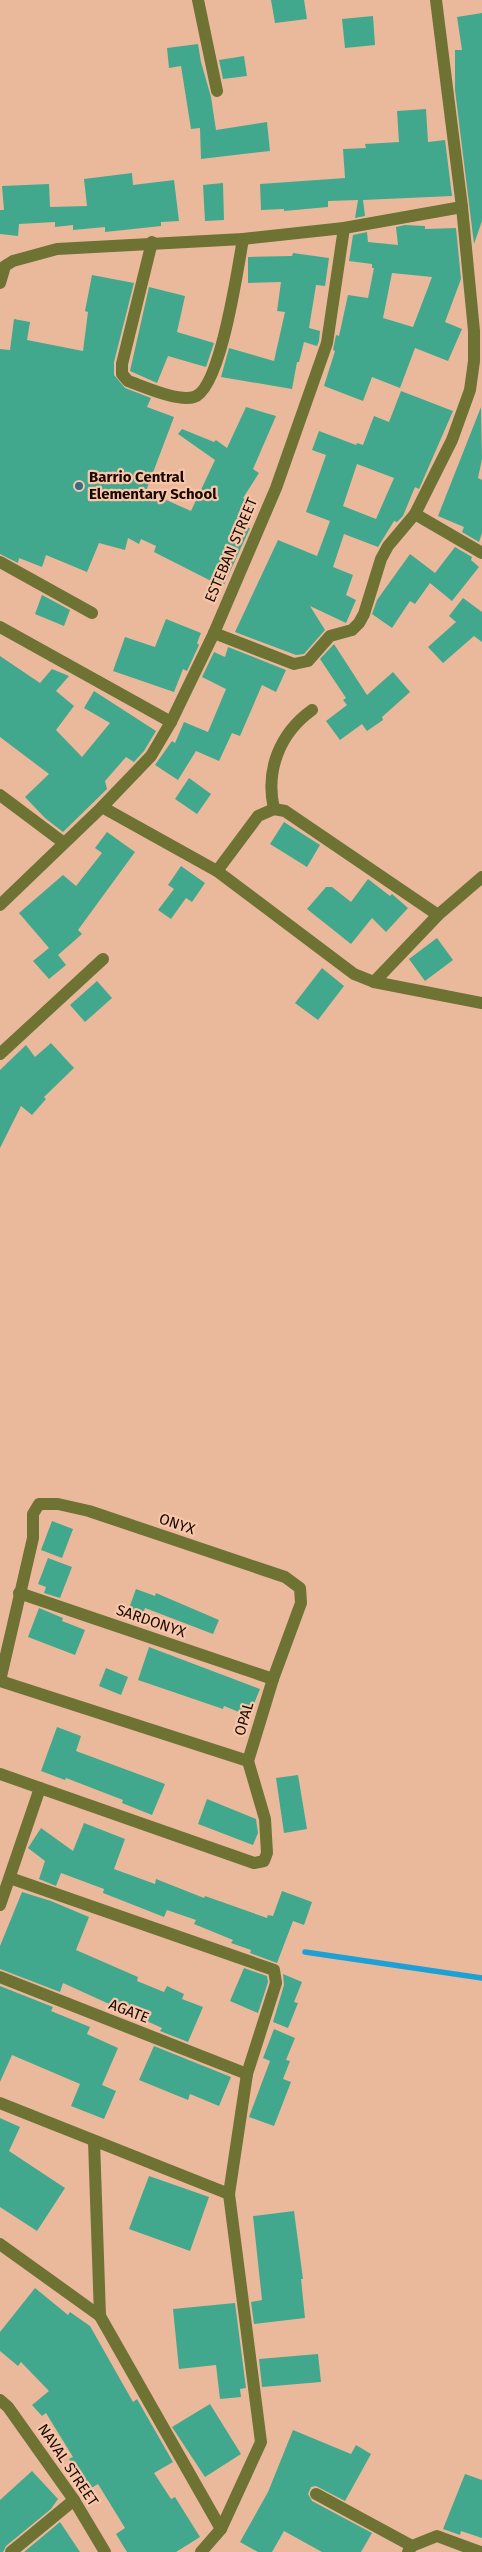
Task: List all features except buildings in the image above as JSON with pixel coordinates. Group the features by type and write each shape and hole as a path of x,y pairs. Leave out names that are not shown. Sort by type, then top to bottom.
{"street":[{"path":"198,0 217,90"},
{"path":"214,633 294,664 308,661 330,636 352,630 364,614 375,576 388,546 415,514 452,440 470,390 474,361 474,331 462,208 436,0"},
{"path":"0,282 5,266 13,261 56,249 152,242 243,239 344,228 462,208"},
{"name":"ESTEBAN STREET","path":"0,906 102,807 151,756 172,722 214,633 276,488 327,343 344,228"},
{"path":"152,242 122,364 122,374 128,381 183,399 196,397 208,384 228,322 243,239"},
{"path":"415,514 482,553"},
{"path":"0,562 92,612"},
{"path":"0,627 172,722"},
{"path":"274,809 270,784 278,751 290,730 312,710"},
{"path":"0,796 64,843"},
{"path":"102,807 217,871 354,974 374,982 477,1002 482,991"},
{"path":"217,871 258,816 274,809 285,811 438,915"},
{"path":"374,982 438,915 482,877"},
{"path":"0,1054 103,959"},
{"name":"ONYX","path":"19,1593 32,1538 34,1514 39,1504 58,1504 88,1511 285,1578 300,1588"},
{"name":"OPAL","path":"248,1761 273,1679 300,1603 300,1588"},
{"path":"0,1774 254,1863 264,1861 267,1853 265,1818 248,1761 0,1681 19,1593"},
{"name":"SARDONYX","path":"19,1593 273,1679"},
{"path":"0,1905 40,1788"},
{"path":"10,1878 274,1970 276,1983 247,2074 229,2194 261,2442 221,2529 201,2552"},
{"name":"AGATE","path":"0,1978 247,2074"},
{"path":"0,2103 229,2194"},
{"path":"94,2141 100,2316"},
{"path":"0,2244 100,2316 221,2529"},
{"name":"NAVAL STREET","path":"0,2400 8,2407 74,2500 104,2552"},
{"path":"316,2494 410,2549 437,2536 480,2552"},
{"path":"11,2552 74,2500"}],"waterway":[{"path":"305,1952 482,1978"}],"place":[{"name":"Barrio Central Elementary School","path":"79,486"}]}
